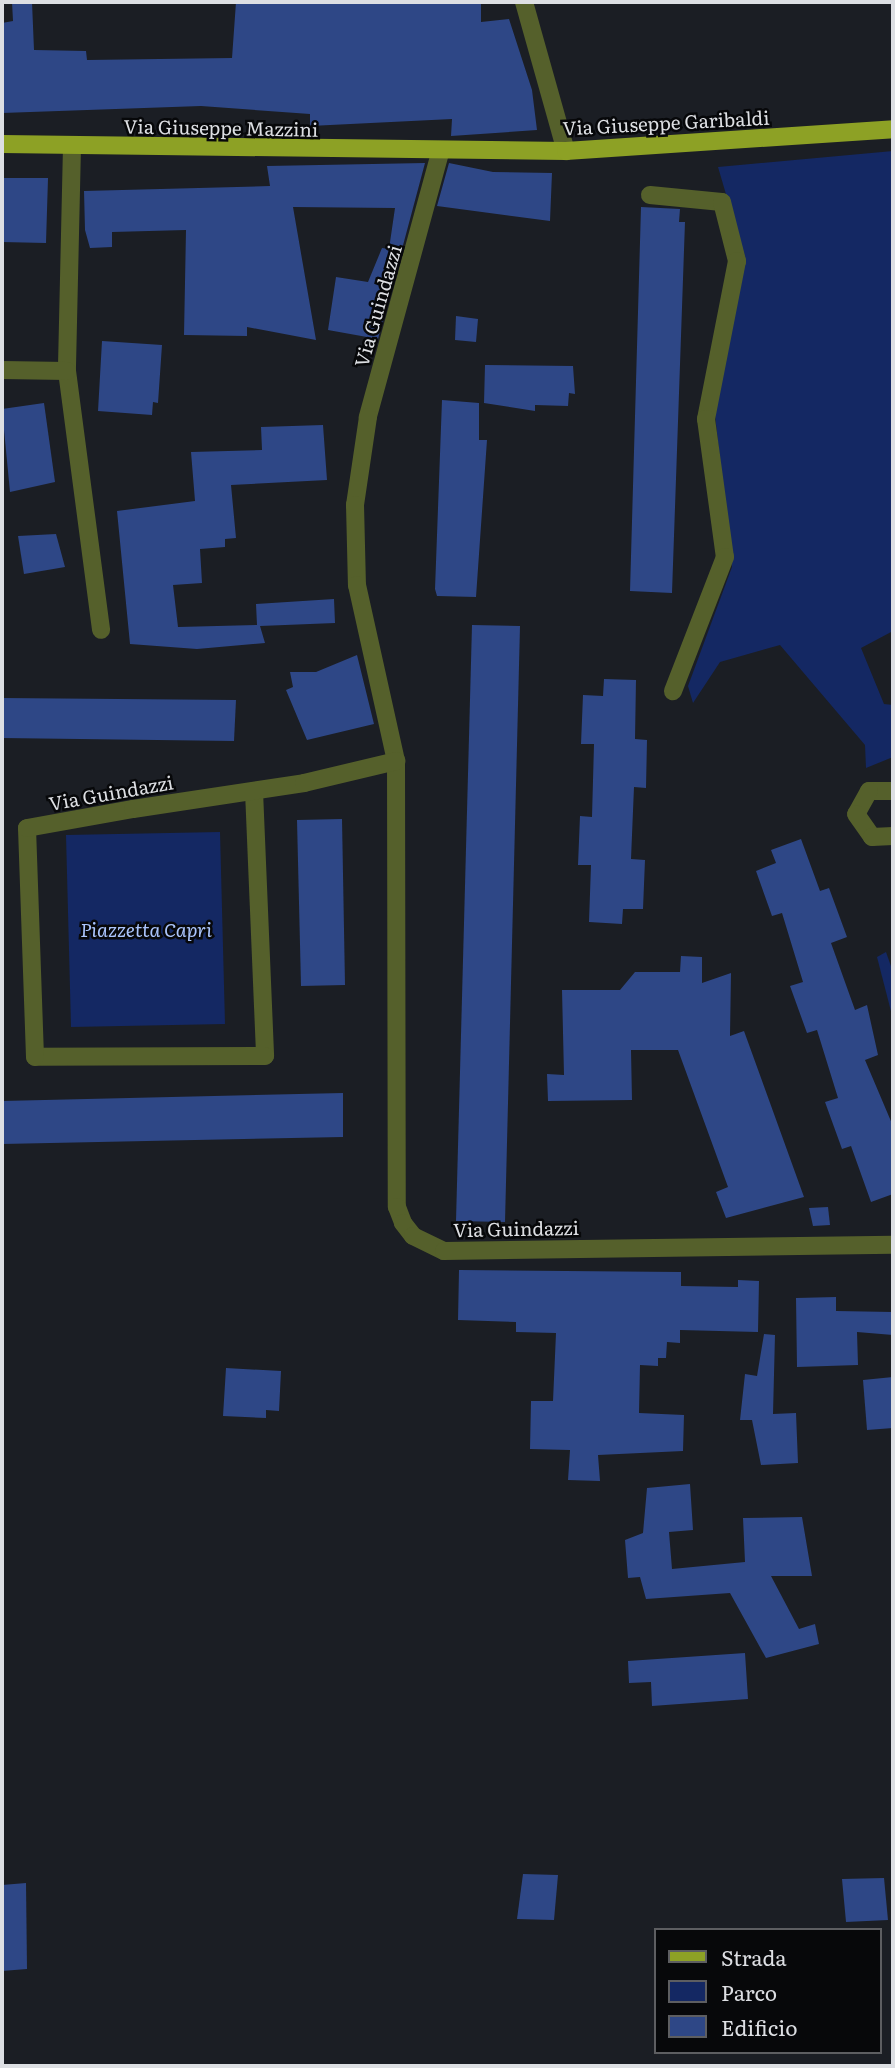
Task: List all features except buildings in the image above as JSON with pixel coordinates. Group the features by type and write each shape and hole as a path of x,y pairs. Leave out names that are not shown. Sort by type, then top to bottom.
{"main road":[{"name":"Via Giuseppe Garibaldi","path":"440,153 566,151 893,129"},
{"name":"Via Giuseppe Mazzini","path":"2,144 440,153"}],"street":[{"path":"524,2 566,151"},
{"path":"72,146 66,371 101,630"},
{"name":"Via Guindazzi","path":"440,153 368,417 355,505 357,585 396,761 397,1206 413,1236 444,1251 893,1245"},
{"path":"650,195 722,202 737,261 706,419 725,557 673,691"},
{"path":"2,370 66,371"},
{"name":"Via Guindazzi","path":"254,791 265,1056 35,1057 27,828 254,791 396,761"},
{"path":"893,791 869,791 856,814 872,837 893,836"}],"green space":[{"path":"893,151 893,631 861,648 884,704 893,705 893,757 866,768 865,745 780,645 720,662 693,703 688,686 732,567 714,406 745,259 718,167"},
{"name":"Piazzetta Capri","path":"220,832 225,1024 71,1027 66,835"},
{"path":"886,952 893,972 893,1019 877,957"}]}
